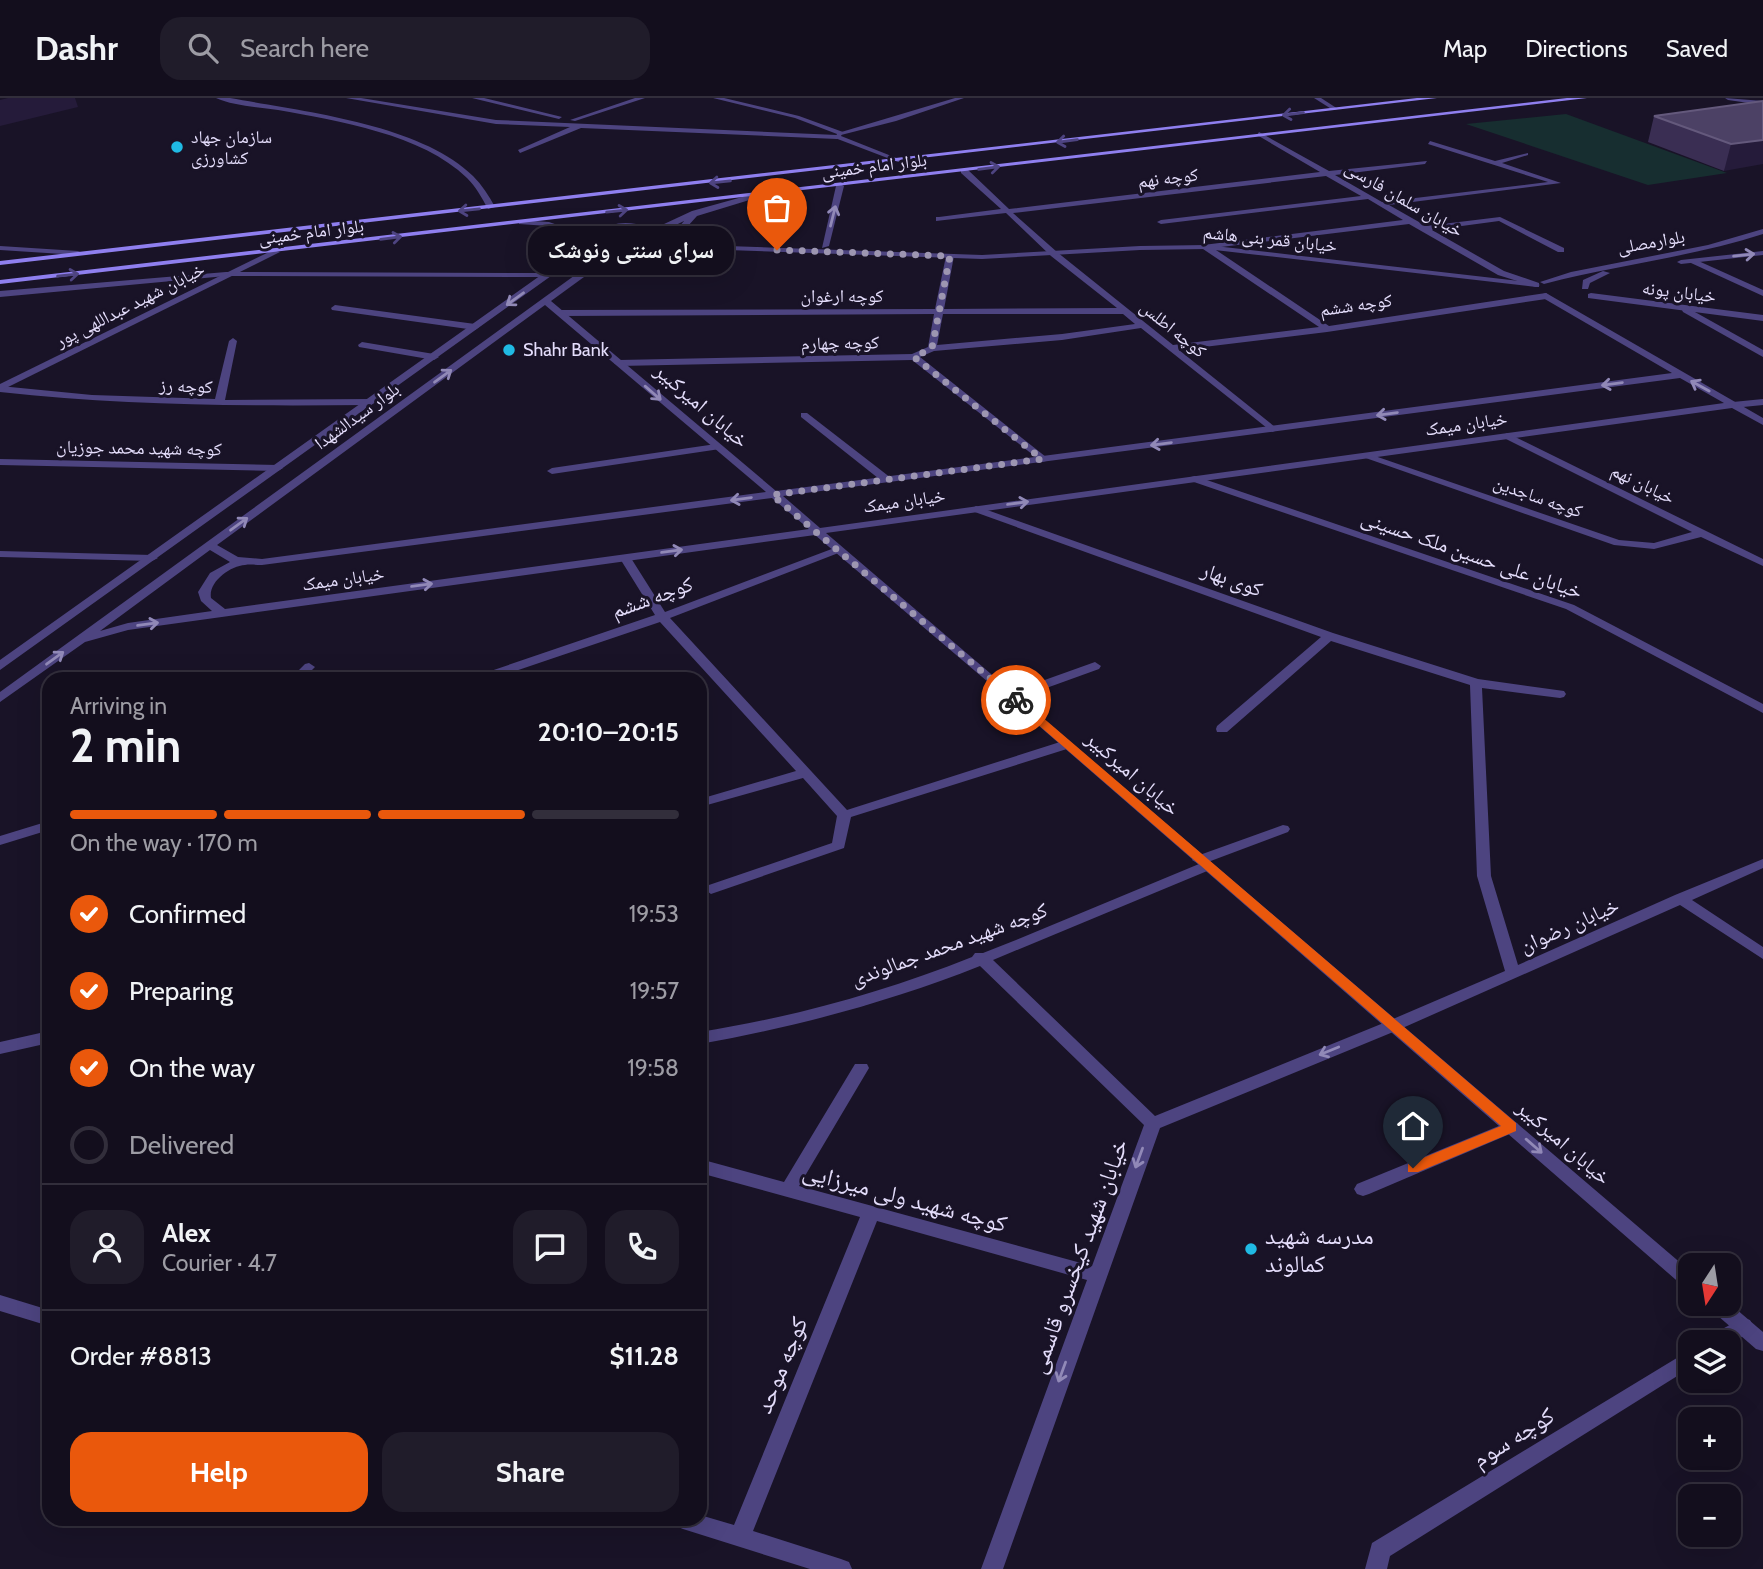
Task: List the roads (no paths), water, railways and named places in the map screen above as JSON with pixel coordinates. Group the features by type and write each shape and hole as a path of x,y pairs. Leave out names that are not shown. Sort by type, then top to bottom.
{"main road":[{"name":"بلوار امام خمینی","path":"0,263 1434,98"},
{"name":"بلوار امام خمینی","path":"0,282 1584,98"},
{"path":"1130,134 1155,140 1159,146"}],"street":[{"path":"219,98 304,114 405,140 464,171 481,187 491,207"},
{"path":"349,98 496,122 839,135 961,98"},
{"path":"475,98 584,124"},
{"path":"571,120 642,98"},
{"path":"716,98 797,117 900,161"},
{"path":"1317,98 1335,109"},
{"path":"1728,98 1763,103"},
{"path":"520,151 584,124"},
{"name":"خیابان سلمان فارسی","path":"1259,134 1501,272 1540,283"},
{"path":"1381,204 1557,183 1430,143"},
{"path":"1449,149 1468,143"},
{"path":"1494,163 1526,154"},
{"name":"کوچه نهم","path":"939,219 1425,162"},
{"name":"کوچه اطلس","path":"964,171 1054,254 1272,429"},
{"path":"825,246 840,186"},
{"name":"بلوار سیدالشهدا","path":"0,698 603,259 645,233 696,211 753,196"},
{"path":"1161,222 1370,197"},
{"name":"خیابان قمر بنی هاشم","path":"696,211 683,227 685,233 732,243 1000,254"},
{"path":"1424,229 1500,219 1561,250"},
{"path":"1206,247 1411,221"},
{"path":"522,222 548,224 566,231 570,241 569,259"},
{"name":"بلوار سیدالشهدا","path":"0,666 548,275 609,226 636,225 645,229 645,233"},
{"name":"بلوارمصلی","path":"1540,283 1583,271 1681,254 1740,239 1763,230"},
{"path":"1740,239 1763,244"},
{"name":"خیابان قمر بنی هاشم","path":"603,259 642,250 698,247 950,256 1206,247 1540,283"},
{"path":"1206,247 1327,329"},
{"path":"0,248 78,253"},
{"name":"خیابان شهید عبداللهی پور","path":"0,389 226,274 276,252"},
{"name":"بلوارمصلی","path":"1585,286 1586,282 1598,275 1763,253"},
{"path":"932,348 950,256"},
{"path":"1694,261 1763,293"},
{"path":"0,294 226,274 548,275"},
{"path":"1583,299 1591,291 1585,286 1565,281 1540,283 1537,291 1763,422"},
{"name":"کوچه ششم","path":"1171,348 1327,329 1546,296 1583,299"},
{"name":"خیابان پونه","path":"1583,299 1763,318"},
{"name":"خیابان امیرکبیر","path":"546,301 1012,696 1065,745 1678,1271"},
{"path":"335,308 475,327"},
{"name":"کوچه ارغوان","path":"559,313 1125,310"},
{"path":"1686,310 1763,354"},
{"name":"کوچه چهارم","path":"619,363 914,357 932,348 1062,337 1143,325"},
{"path":"219,403 233,341"},
{"path":"362,345 434,357"},
{"path":"914,357 1042,459"},
{"name":"خیابان میمک","path":"238,562 262,562 1680,375"},
{"name":"کوچه رز","path":"0,389 74,397 219,403 371,402"},
{"name":"خیابان میمک","path":"82,639 128,626 1763,402"},
{"path":"804,415 887,480"},
{"name":"خیابان نهم","path":"1507,436 1763,563"},
{"path":"552,471 716,447"},
{"name":"کوچه ساجدین","path":"1365,456 1618,543 1654,546 1702,533"},
{"name":"کوچه شهید محمد جوزیان","path":"0,463 278,468"},
{"name":"خیابان علی حسین ملک حسینی","path":"1195,479 1570,607 1763,709"},
{"name":"کوی بهار","path":"976,509 1329,636 1476,683 1560,694"},
{"path":"210,545 224,557 238,562"},
{"name":"کوچه ششم","path":"517,672 837,550"},
{"path":"0,554 152,558"},
{"path":"625,557 662,617 844,819"},
{"path":"222,613 205,599 204,592 214,575 238,562"},
{"path":"120,581 130,589 155,585"},
{"path":"1222,729 1329,636"},
{"path":"1012,696 1095,666"},
{"path":"304,672 309,667"},
{"path":"1476,683 1484,876 1513,973"},
{"path":"844,819 1065,745"},
{"path":"707,801 805,773"},
{"path":"711,889 839,845 844,819"},
{"path":"0,841 42,827"},
{"name":"کوچه شهید محمد جمالوندی","path":"707,1037 762,1030 902,988 1283,829"},
{"name":"خیابان رضوان","path":"1392,1026 1763,863"},
{"path":"1680,898 1763,954"},
{"path":"980,957 1153,1124"},
{"name":"خیابان شهید کیخسرو قاسمی","path":"992,1569 1153,1124 1392,1026"},
{"path":"0,1048 42,1039"},
{"path":"788,1190 861,1069"},
{"path":"1363,1189 1511,1127"},
{"name":"کوچه شهید ولی میرزایی","path":"707,1168 1097,1275"},
{"name":"کوچه موحد","path":"740,1537 871,1213"},
{"path":"0,1303 42,1316"},
{"path":"1731,1316 1763,1343"},
{"path":"1736,1330 1743,1326"},
{"name":"کوچه سوم","path":"1376,1569 1380,1550 1678,1365"},
{"path":"705,1526 841,1569"}],"place":[{"name":"سازمان جهاد کشاورزی","path":"177,147"},
{"name":"سرای سنتی ونوشک","path":"777,250"},
{"name":"Shahr Bank","path":"509,350"},
{"name":"مدرسه شهید کمالوند","path":"1251,1249"}]}
